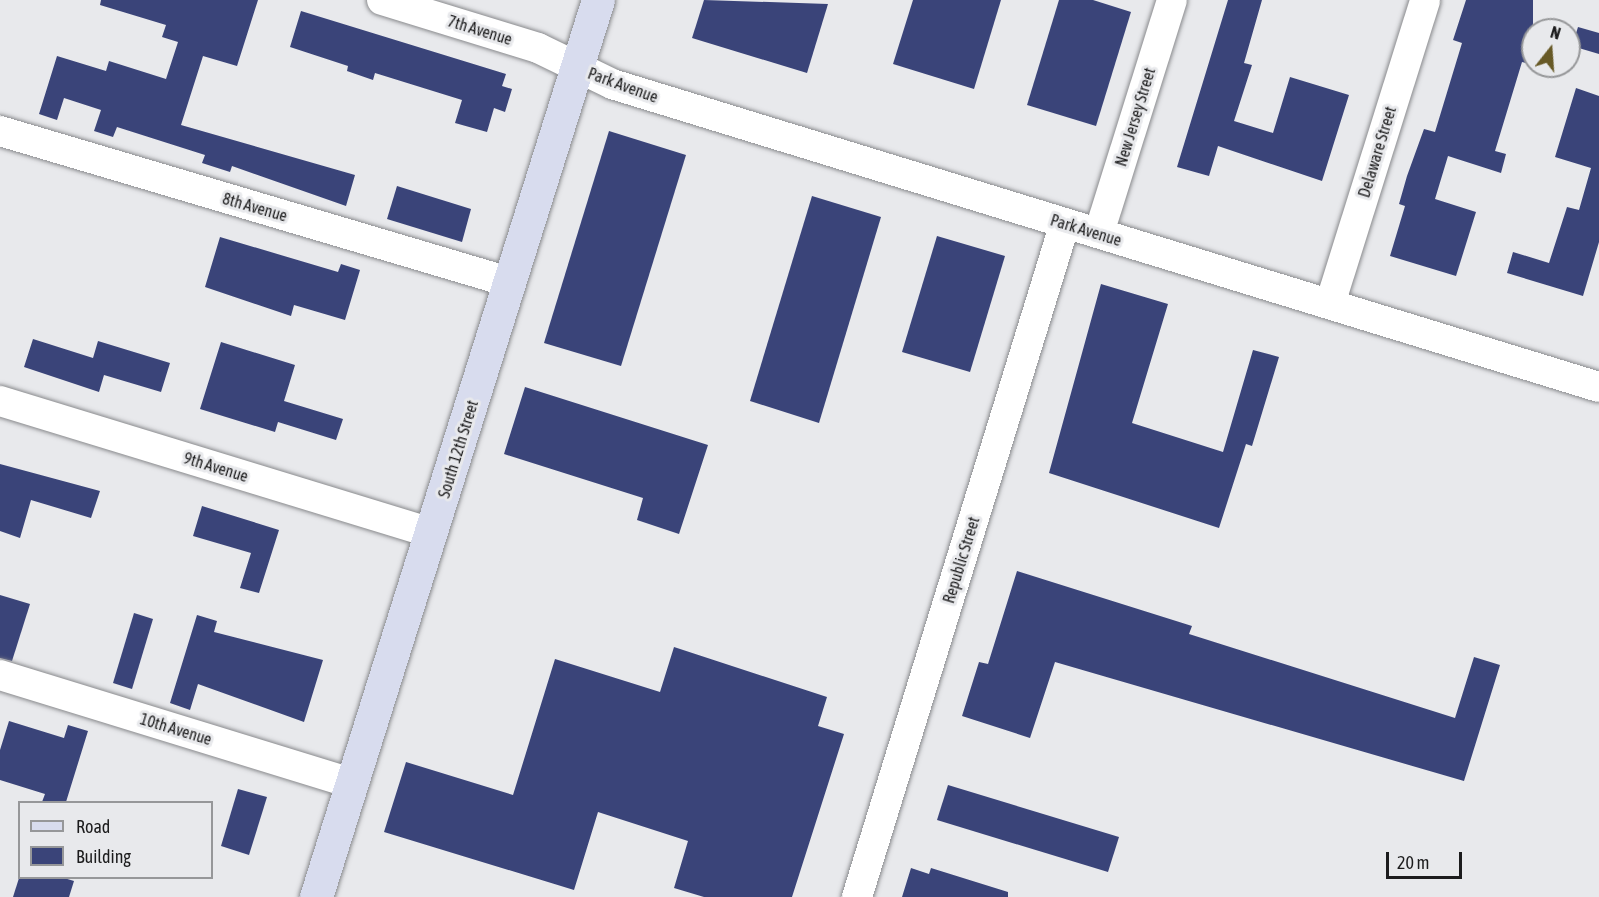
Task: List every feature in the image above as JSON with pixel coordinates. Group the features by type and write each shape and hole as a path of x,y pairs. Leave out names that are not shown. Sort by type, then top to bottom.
{"street":[{"name":"7th Avenue","path":"382,0 538,48 576,67"},
{"name":"South 12th Street","path":"318,897 598,0"},
{"name":"New Jersey Street","path":"1099,233 1172,0"},
{"name":"Delaware Street","path":"1330,304 1425,0"},
{"name":"Park Avenue","path":"576,67 612,84 1330,304 1598,382"},
{"name":"8th Avenue","path":"0,131 509,282"},
{"name":"Republic Street","path":"857,897 1065,223"},
{"name":"9th Avenue","path":"0,401 431,533"},
{"name":"10th Avenue","path":"0,675 352,783"}],"building":[{"path":"101,0 258,0 237,66 203,56 181,125 355,175 346,206 232,166 230,172 202,163 205,155 117,127 113,137 94,131 101,110 64,98 57,120 39,114 57,56 106,71 109,61 166,79 178,42 162,37 166,25 100,5"},
{"path":"704,0 828,4 807,73 692,38"},
{"path":"913,0 1001,0 974,89 893,64"},
{"path":"1059,0 1093,0 1131,12 1096,126 1027,105"},
{"path":"1228,0 1262,0 1244,63 1252,65 1234,121 1273,133 1290,77 1349,95 1322,181 1218,146 1209,176 1177,167"},
{"path":"1466,0 1533,0 1533,18 1521,18 1521,65 1495,151 1506,154 1501,173 1448,156 1435,199 1476,212 1456,276 1390,256 1405,206 1399,204 1407,176 1424,129 1435,132 1462,43 1453,40"},
{"path":"301,11 506,74 502,86 512,89 505,112 494,108 487,132 455,123 462,100 375,73 373,80 347,71 348,66 290,47"},
{"path":"1581,28 1599,33 1599,54 1581,49"},
{"path":"1576,88 1599,96 1599,242 1583,296 1507,273 1513,252 1549,263 1567,207 1579,210 1591,168 1555,157"},
{"path":"609,131 686,155 621,366 544,343"},
{"path":"397,186 471,209 462,242 387,219"},
{"path":"812,196 881,217 819,423 750,401"},
{"path":"937,236 1005,256 970,372 902,352"},
{"path":"220,237 338,272 341,264 360,270 345,320 294,305 291,316 205,287"},
{"path":"1101,284 1168,304 1132,423 1223,452 1253,350 1279,357 1252,446 1246,444 1219,528 1049,473"},
{"path":"33,339 93,358 98,341 170,363 161,392 104,375 99,392 24,367"},
{"path":"221,342 295,365 284,401 343,419 336,440 278,422 275,432 200,409"},
{"path":"525,387 708,445 679,534 637,520 643,498 504,454"},
{"path":"0,464 100,491 91,518 31,500 20,538 0,531"},
{"path":"202,506 279,530 259,593 240,588 251,553 193,536"},
{"path":"1017,571 1192,626 1189,634 1455,718 1474,657 1500,665 1464,781 1055,662 1030,738 962,716 979,662 988,664"},
{"path":"0,595 30,604 12,661 0,658"},
{"path":"134,613 153,619 132,689 113,683"},
{"path":"197,615 217,621 214,632 323,660 304,722 198,684 190,710 170,703"},
{"path":"674,647 827,697 818,726 844,734 792,897 704,897 674,888 688,841 598,812 574,890 384,832 406,762 513,795 555,659 660,692"},
{"path":"9,721 64,738 68,725 88,731 66,801 42,801 45,794 0,780 0,750"},
{"path":"948,785 1119,837 1108,872 937,820"},
{"path":"238,789 267,797 249,855 221,846"},
{"path":"911,868 929,874 931,868 1008,892 1008,897 902,897"},
{"path":"19,879 74,881 69,897 13,897"}]}
